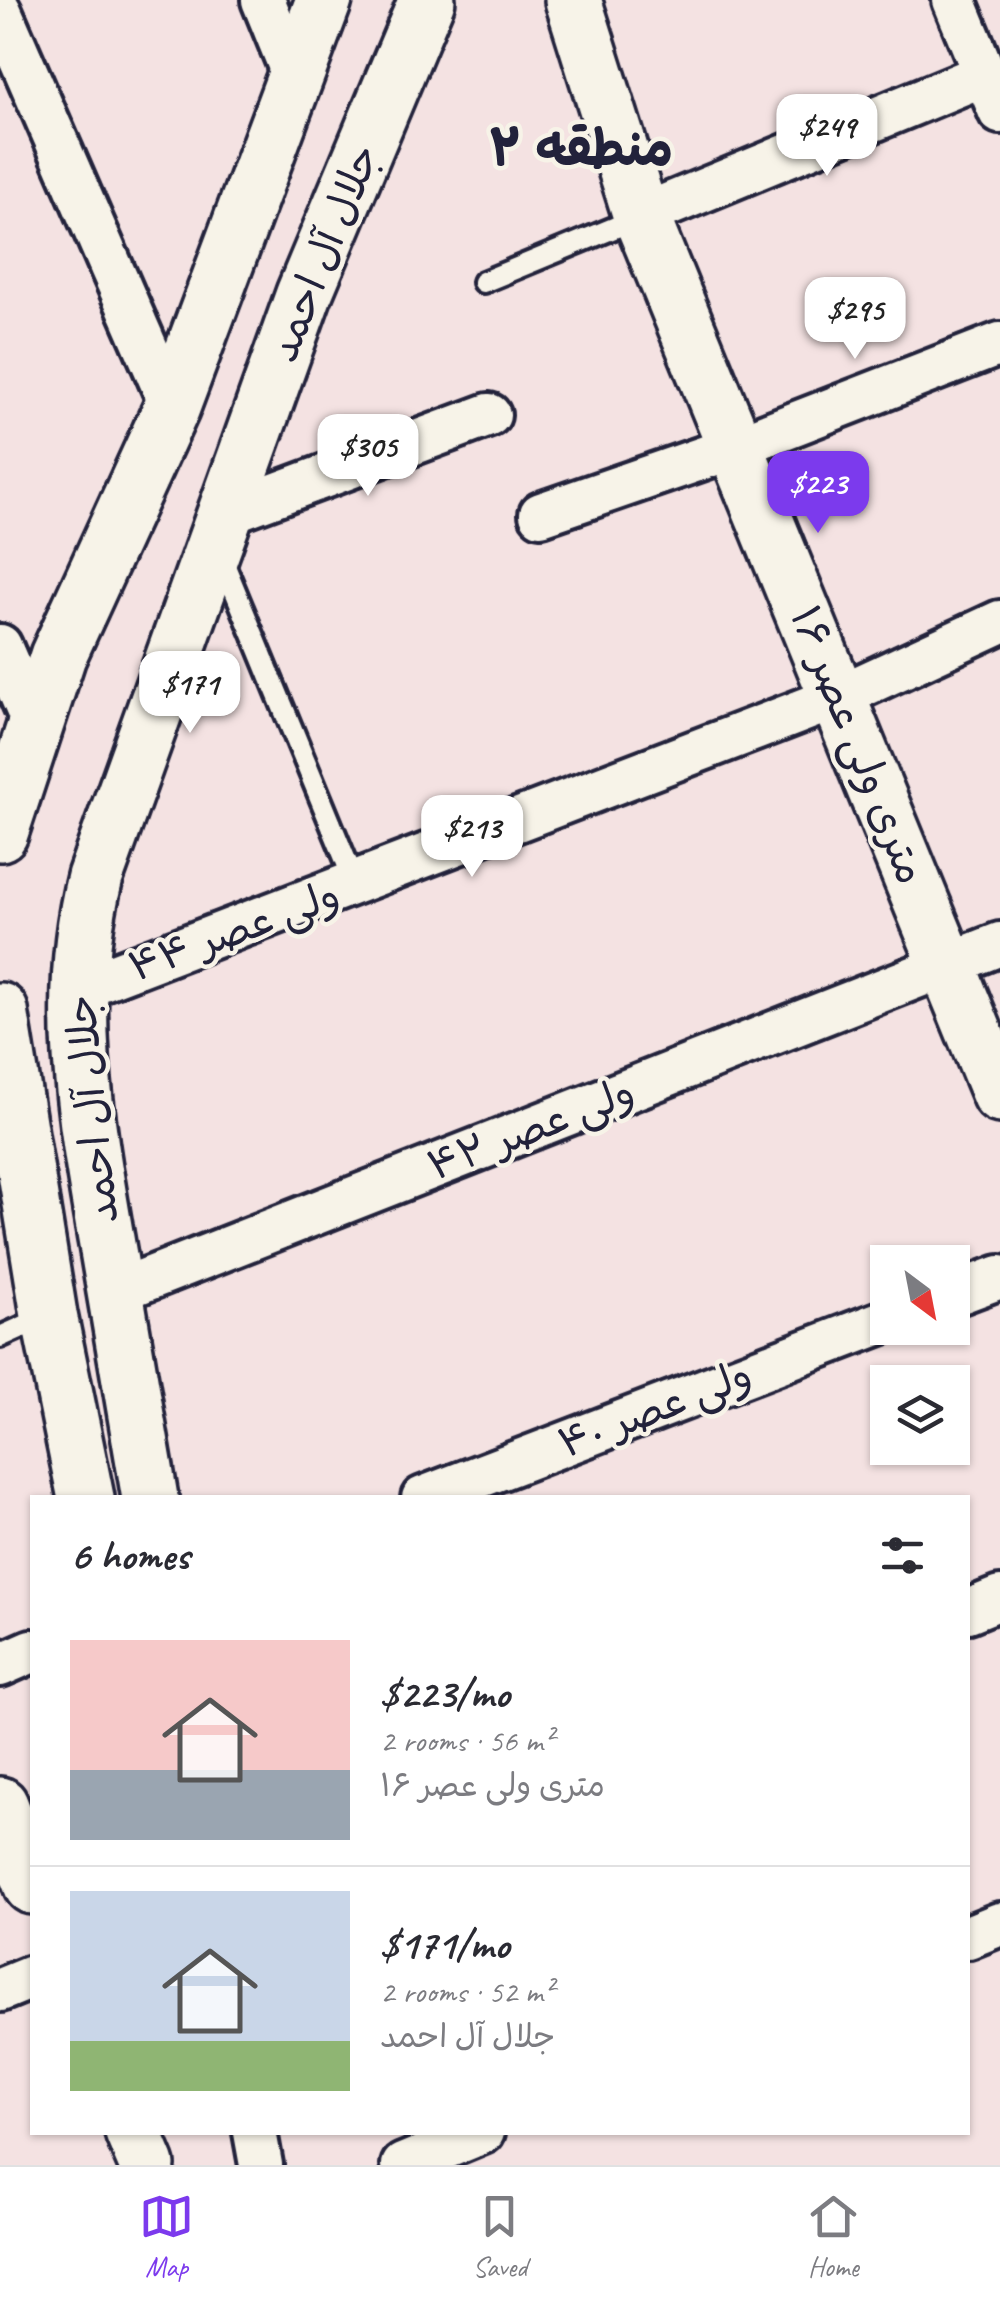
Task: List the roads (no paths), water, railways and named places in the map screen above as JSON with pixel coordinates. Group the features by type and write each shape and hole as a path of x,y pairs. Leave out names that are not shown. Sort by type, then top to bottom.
{"street":[{"path":"263,0 295,78"},
{"name":"جلال آل احمد","path":"0,833 58,656 163,428 324,0"},
{"name":"جلال آل احمد","path":"149,1495 92,1160 77,1031 81,932 95,877 304,294 427,0"},
{"name":"۱۶ متری ولی عصر","path":"572,0 641,216 1000,1095"},
{"path":"641,216 994,92 954,0"},
{"path":"0,10 163,428 207,433 230,450 224,510 489,416"},
{"path":"223,274 232,301 255,317 284,314 304,294"},
{"path":"541,514 736,448 1000,344"},
{"name":"ولی عصر ۴۴","path":"76,990 838,697 1000,622"},
{"path":"0,646 34,725"},
{"name":"ولی عصر ۴۲","path":"115,1292 1000,944"},
{"name":"جلال آل احمد","path":"1,1020 50,1315 85,1495"},
{"path":"970,1288 1000,1277"},
{"name":"ولی عصر ۴۰","path":"432,1495 870,1327"},
{"path":"970,1610 1000,1598"},
{"path":"0,1665 30,1652"},
{"path":"0,1804 30,1881"},
{"path":"970,1936 1000,1924"},
{"path":"0,1990 30,1978"},
{"path":"135,2135 147,2165"},
{"path":"257,2135 262,2165"},
{"path":"403,2165 477,2135"}],"lane":[{"path":"483,282 641,216"},
{"path":"224,510 356,885"},
{"path":"0,1336 50,1315"}],"district":[{"name":"منطقه ۲","path":"581,148"}]}
